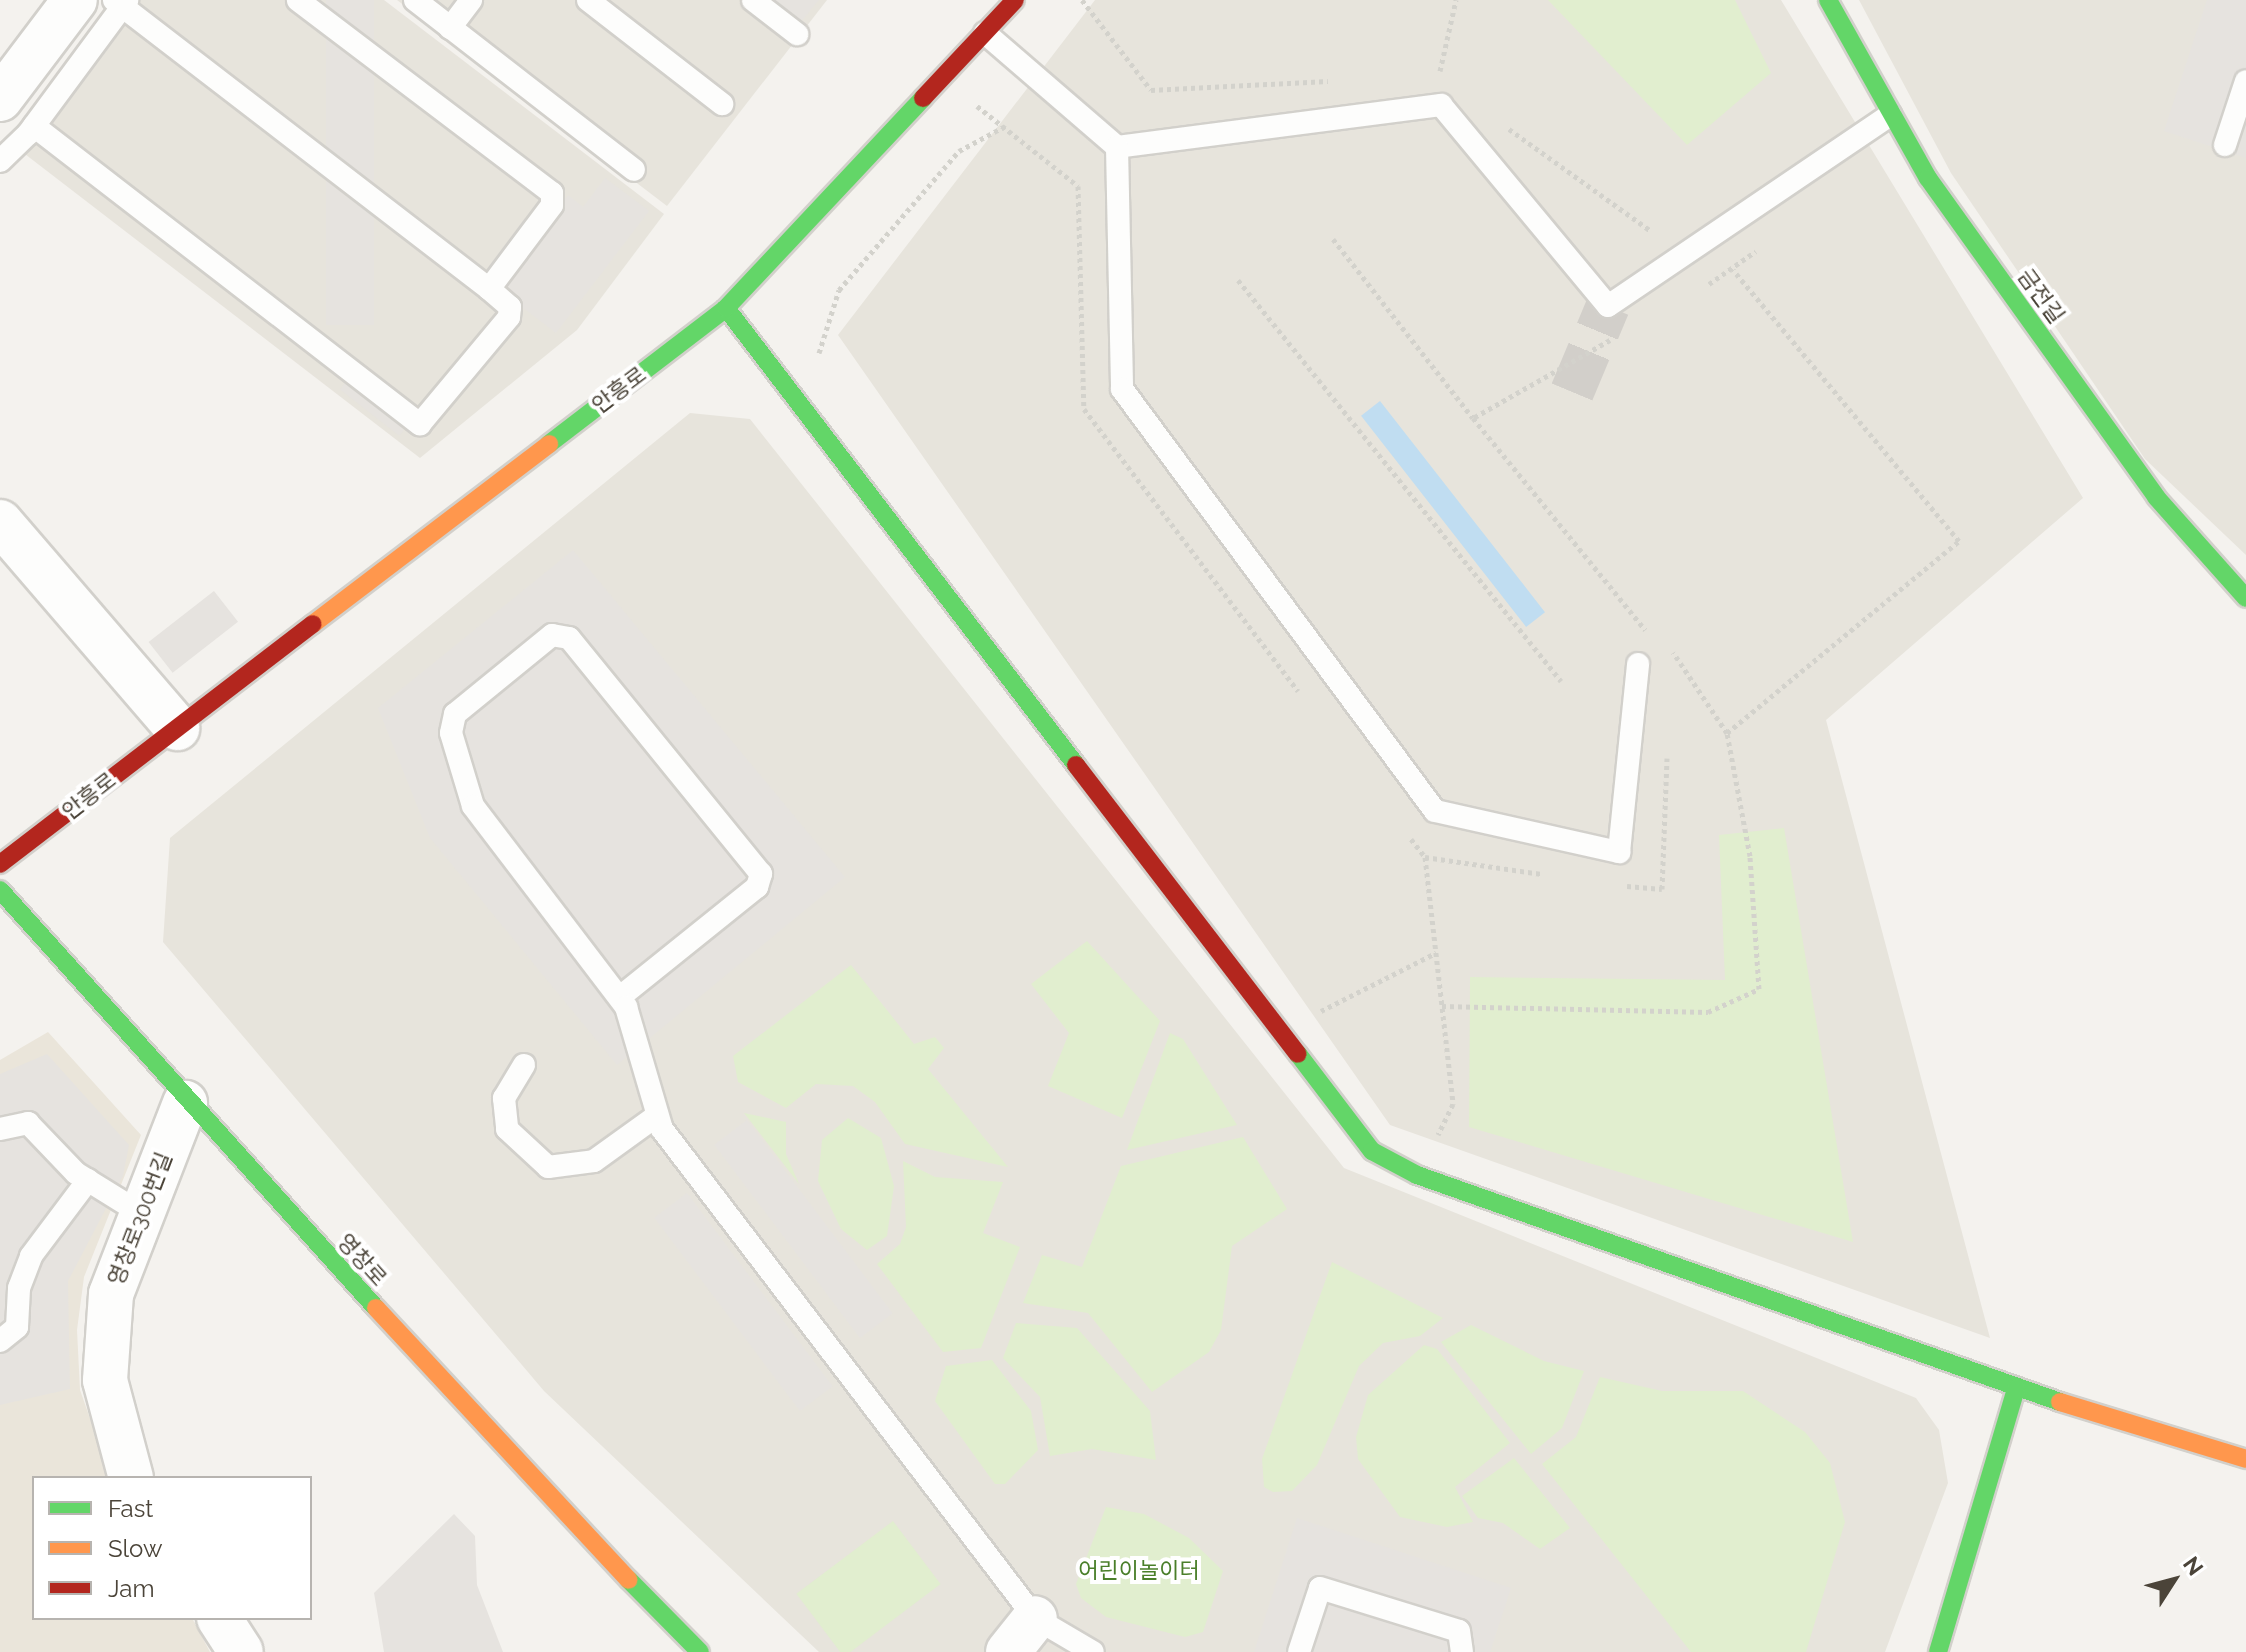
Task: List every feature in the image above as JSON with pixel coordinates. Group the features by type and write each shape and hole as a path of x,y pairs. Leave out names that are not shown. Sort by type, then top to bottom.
{"street":[{"path":"0,99 75,0"},
{"name":"안흥로","path":"0,864 726,308 1015,0"},
{"name":"금전길","path":"1828,0 1890,115 2156,497 2246,598"},
{"path":"726,308 1372,1151 1417,1175 2016,1388 2246,1459"},
{"path":"0,522 177,728"},
{"name":"영창로","path":"0,890 185,1103 700,1652"},
{"name":"영창로300번길","path":"130,1476 105,1380 111,1294 185,1103"},
{"path":"1938,1652 2016,1388"},
{"path":"1008,1652 1035,1618"},
{"path":"220,1620 241,1652"}],"lane":[{"path":"298,0 552,193 552,205 489,289"},
{"path":"415,0 634,170"},
{"path":"450,28 471,0"},
{"path":"588,0 722,104"},
{"path":"753,0 797,34"},
{"path":"0,161 34,126 121,2 489,289 510,307 509,317 420,424 34,126"},
{"path":"985,33 1117,147 1122,389 1435,811 1619,852 1638,664"},
{"path":"2225,145 2246,81"},
{"path":"1117,147 1441,105 1608,306 1890,115"},
{"path":"620,997 757,887 761,874 569,638 552,635 455,714 451,733 485,826 620,997 655,1117 1035,1618 1093,1652"},
{"path":"524,1065 504,1098 507,1129 548,1167 594,1161 655,1117"},
{"path":"0,1129 28,1123 88,1180 142,1214"},
{"path":"0,1341 17,1327 19,1288 31,1256 88,1180"},
{"path":"1299,1652 1320,1588 1459,1631 1462,1652"}],"path":[{"path":"1439,76 1456,0"},
{"path":"824,364 818,351 839,290 959,151 1008,124"},
{"path":"1333,239 1641,627"},
{"path":"1692,293 1733,270 1769,241"},
{"path":"1727,733 1959,541 1733,270"},
{"path":"1238,280 1561,681"},
{"path":"1473,418 1624,332"},
{"path":"1442,1006 1708,1012 1759,989 1750,856 1727,733 1673,652"},
{"path":"1312,1001 1322,1012 1436,953"}],"shaded area":[{"path":"116,0 384,0 664,214 577,330 420,458 8,141"},
{"path":"326,0 374,0 374,325 326,325"},
{"path":"397,0 827,0 667,206"},
{"path":"773,0 819,0 800,23"},
{"path":"1095,0 1781,0 2083,498 1826,720 1990,1338 1390,1125 838,335"},
{"path":"1859,0 2246,0 2246,555 2145,459 1951,173"},
{"path":"2207,0 2246,0 2246,158 2164,131"},
{"path":"605,178 649,211 556,333 497,288 568,195 583,207"},
{"path":"350,377 409,423 399,436 340,390"},
{"path":"690,413 750,419 1344,1168 1916,1398 1939,1430 1948,1483 1885,1652 819,1652 544,1391 163,942 170,838"},
{"path":"573,550 845,877 617,1065 430,838 378,708"},
{"path":"214,591 238,622 173,673 149,642"},
{"path":"48,1032 141,1135 84,1277 77,1330 80,1390 110,1476 32,1476 32,1620 193,1620 210,1652 0,1652 0,1060"},
{"path":"47,1054 129,1145 123,1176 68,1281 70,1389 0,1405 0,1074"},
{"path":"747,1120 893,1313 860,1338 714,1145"},
{"path":"687,1193 833,1386 800,1411 654,1218"},
{"path":"454,1514 475,1536 477,1585 503,1652 384,1652 374,1593"},
{"path":"1297,1518 1511,1588 1490,1652 1254,1652"}],"green space":[{"path":"1548,0 1735,0 1771,73 1687,145"},
{"path":"1784,828 1853,1242 1469,1127 1470,977 1725,980 1719,835"},
{"path":"1087,941 1160,1021 1122,1118 1048,1086 1069,1033 1031,984"},
{"path":"851,965 914,1044 935,1037 944,1048 928,1069 1008,1167 905,1144 875,1102 853,1086 816,1084 786,1108 738,1082 733,1056"},
{"path":"1170,1033 1183,1039 1237,1125 1127,1150"},
{"path":"744,1113 786,1122 786,1154 799,1184"},
{"path":"848,1118 881,1138 894,1186 887,1236 867,1250 841,1229 818,1181 822,1140"},
{"path":"1243,1137 1287,1209 1232,1246 1221,1330 1209,1352 1152,1392 1088,1313 1023,1303 1042,1255 1082,1267 1121,1166"},
{"path":"903,1161 935,1177 1003,1182 983,1233 1020,1247 981,1348 943,1352 877,1264 900,1244 906,1227"},
{"path":"1332,1262 1443,1318 1420,1336 1383,1343 1359,1366 1317,1465 1292,1491 1273,1492 1264,1487 1262,1459"},
{"path":"1016,1323 1077,1328 1150,1411 1156,1460 1092,1449 1050,1456 1040,1397 1003,1358"},
{"path":"1471,1325 1544,1361 1584,1371 1562,1428 1531,1454 1441,1342"},
{"path":"1424,1345 1437,1349 1510,1443 1455,1487 1473,1522 1447,1527 1400,1517 1358,1459 1356,1437 1368,1395"},
{"path":"992,1360 1031,1411 1038,1450 1005,1484 995,1484 935,1401 946,1366"},
{"path":"1600,1377 1662,1391 1743,1391 1805,1432 1830,1463 1845,1522 1806,1652 1691,1652 1542,1464 1576,1437"},
{"path":"1514,1458 1570,1528 1540,1549 1503,1523 1478,1518 1462,1496"},
{"name":"어린이놀이터","path":"1106,1507 1144,1514 1189,1538 1223,1571 1203,1632 1185,1637 1106,1617 1081,1598 1076,1584"},
{"path":"893,1521 941,1584 850,1652 840,1652 796,1594"}],"water":[{"path":"1380,401 1545,612 1526,627 1361,416"}],"tunnel":[{"path":"1572,392 1608,306"}],"traffic: fast":[{"path":"1828,0 1928,178 2156,497 2246,598"},
{"path":"549,444 726,308 923,98"},
{"path":"726,308 1076,765"},
{"path":"0,890 376,1308"},
{"path":"1298,1054 1372,1151 1417,1175 2060,1402"},
{"path":"1938,1652 2016,1388"},
{"path":"629,1580 700,1652"}],"traffic: slow":[{"path":"313,624 549,444"},
{"path":"376,1308 629,1580"},
{"path":"2060,1402 2246,1459"}],"traffic: jam":[{"path":"923,98 1015,0"},
{"path":"0,864 313,624"},
{"path":"1076,765 1298,1054"}]}
